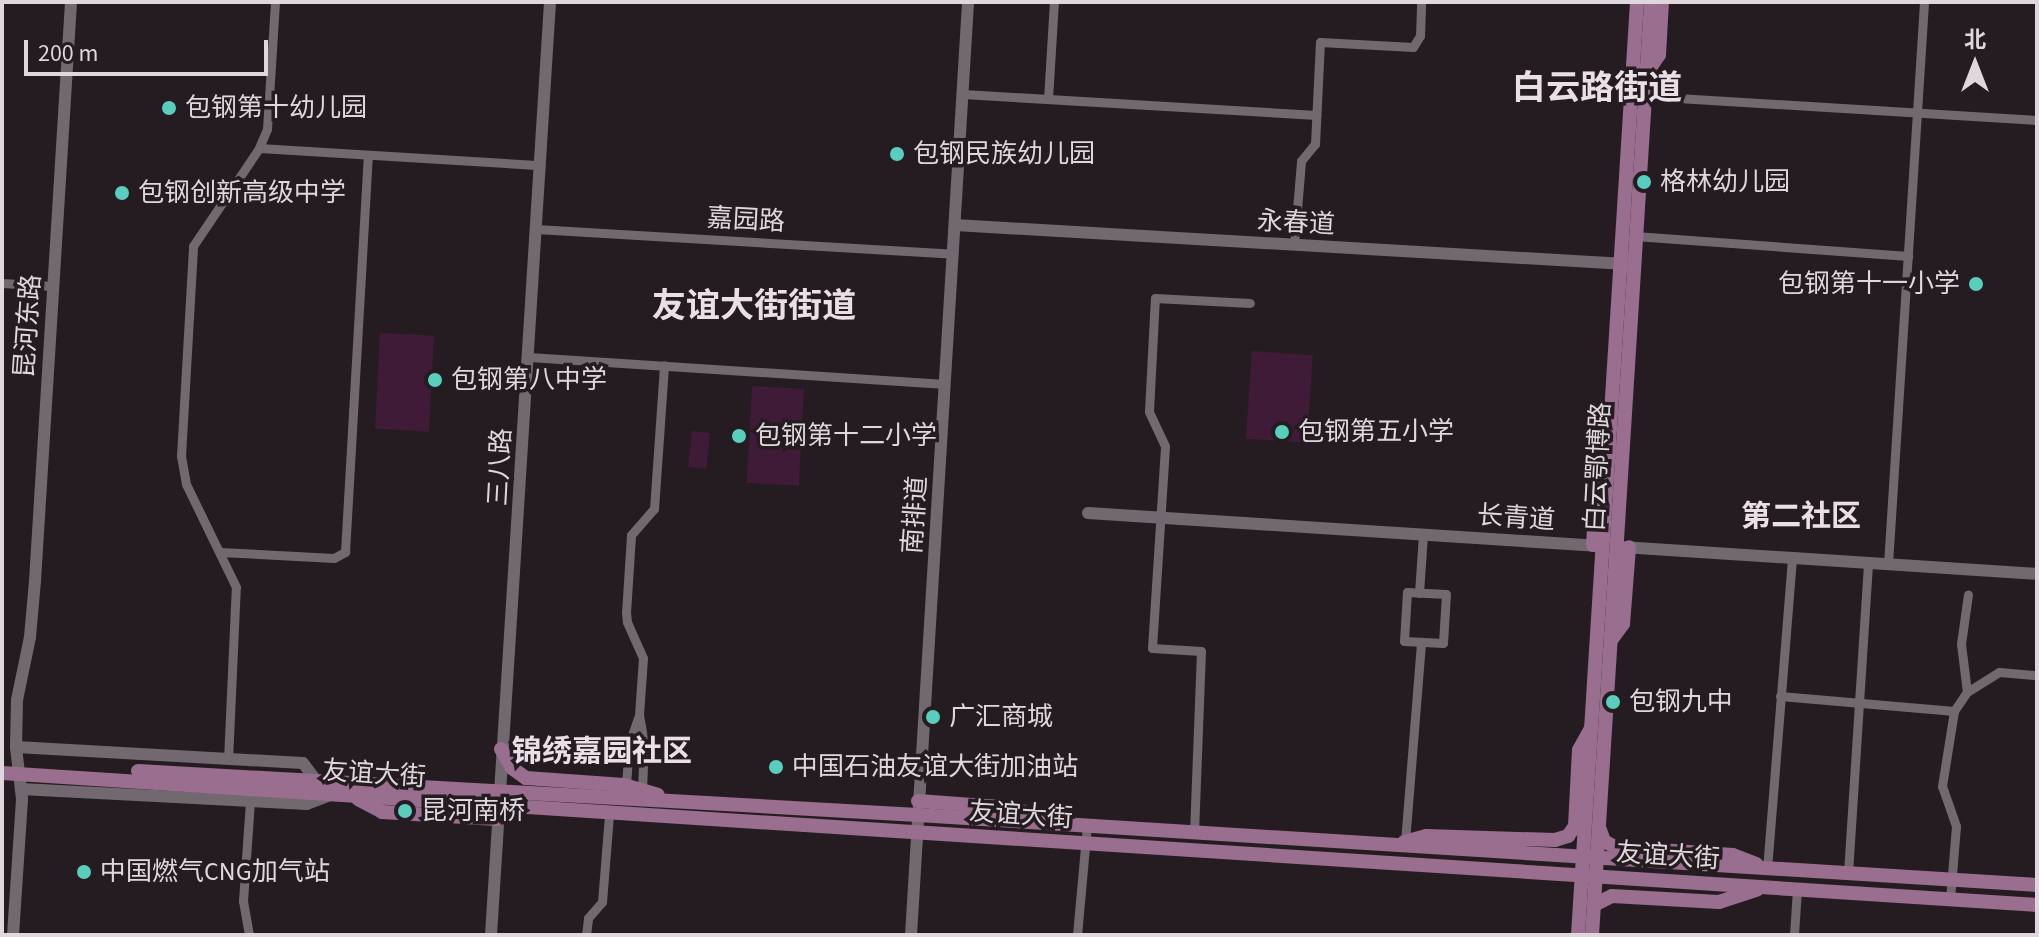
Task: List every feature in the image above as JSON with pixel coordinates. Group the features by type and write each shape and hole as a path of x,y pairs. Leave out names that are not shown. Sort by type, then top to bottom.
{"main road":[{"name":"白云鄂博路","path":"1578,935 1589,875 1592,727 1611,546 1628,264 1637,2"},
{"name":"白云鄂博路","path":"1590,858 1599,828 1611,639 1623,624 1598,465 1610,453 1628,264 1635,236 1651,2"},
{"path":"1646,74 1658,60 1662,2"},
{"path":"1399,844 1426,836 1555,840 1568,836 1575,826 1579,750 1592,727"},
{"path":"501,749 512,768 526,778 626,785 674,801"},
{"name":"友谊大街","path":"2,765 354,797 609,815 917,832 2037,905"},
{"name":"友谊大街","path":"2,773 316,780 498,805 674,801 918,808 1055,825 2037,885"},
{"path":"1599,828 1604,841 1615,847 1733,855 1767,869"},
{"name":"白云鄂博路","path":"1589,875 1594,905 1592,935"},
{"path":"1594,905 1603,898 1618,896 1719,902 1766,887"}],"street":[{"name":"昆河东路","path":"13,935 21,789 16,747 17,700 32,621 71,2"},
{"path":"228,760 236,590 186,484 181,465 192,253 198,234 259,148 267,129 275,2"},
{"name":"三八路","path":"491,935 550,2"},
{"name":"南排道","path":"911,935 968,2"},
{"path":"1048,99 1054,2"},
{"path":"1294,245 1300,164 1314,148 1320,42 1413,47 1420,36 1421,2"},
{"path":"1888,564 1924,2"},
{"path":"963,94 1316,115"},
{"path":"1645,96 2037,120"},
{"path":"259,148 368,157 540,165"},
{"path":"220,552 334,558 345,552 368,157"},
{"name":"永春道","path":"955,225 1628,264"},
{"name":"嘉园路","path":"536,229 953,254"},
{"path":"1635,236 1908,256"},
{"path":"2,283 53,286"},
{"path":"1194,833 1201,651 1152,648 1165,446 1149,411 1155,298 1250,303"},
{"path":"529,357 945,384"},
{"path":"642,790 644,743 639,715 643,658 626,619 631,535 654,509 664,365"},
{"name":"长青道","path":"1088,513 2037,574"},
{"path":"1419,593 1423,535"},
{"path":"1767,869 1792,558"},
{"path":"1848,873 1868,563"},
{"path":"1407,592 1446,594 1443,643 1421,642 1404,641 1407,592"},
{"path":"1967,692 1961,644 1968,594"},
{"path":"1399,844 1421,642"},
{"path":"1950,899 1956,826 1942,786 1954,711 1967,692 1999,672 2037,675"},
{"path":"1780,696 1954,711"},
{"path":"2,700 17,700"},
{"path":"626,785 629,744 639,715"},
{"path":"16,747 303,763 316,780"},
{"path":"21,789 307,804 331,795"},
{"path":"249,935 243,901 250,801"},
{"path":"586,935 588,918 602,902 609,815"},
{"path":"1077,935 1087,826"},
{"path":"1794,935 1797,889"}],"shaded area":[{"path":"380,333 434,336 429,432 375,429"},
{"path":"1252,351 1313,355 1307,443 1246,439"},
{"path":"752,386 804,389 799,486 747,483"},
{"path":"692,431 710,433 706,469 688,467"}],"place":[{"name":"包钢第十幼儿园","path":"169,108"},
{"name":"包钢民族幼儿园","path":"897,154"},
{"name":"格林幼儿园","path":"1644,182"},
{"name":"包钢创新高级中学","path":"122,193"},
{"name":"包钢第十一小学","path":"1976,284"},
{"name":"包钢第八中学","path":"435,380"},
{"name":"包钢第五小学","path":"1282,432"},
{"name":"包钢第十二小学","path":"739,436"},
{"name":"包钢九中","path":"1613,702"},
{"name":"广汇商城","path":"933,717"},
{"name":"中国石油友谊大街加油站","path":"776,767"},
{"name":"昆河南桥","path":"405,811"},
{"name":"中国燃气CNG加气站","path":"84,872"}],"district":[{"name":"白云路街道","path":"1597,89"},
{"name":"友谊大街街道","path":"754,307"},
{"name":"第二社区","path":"1801,517"},
{"name":"锦绣嘉园社区","path":"602,752"}]}
